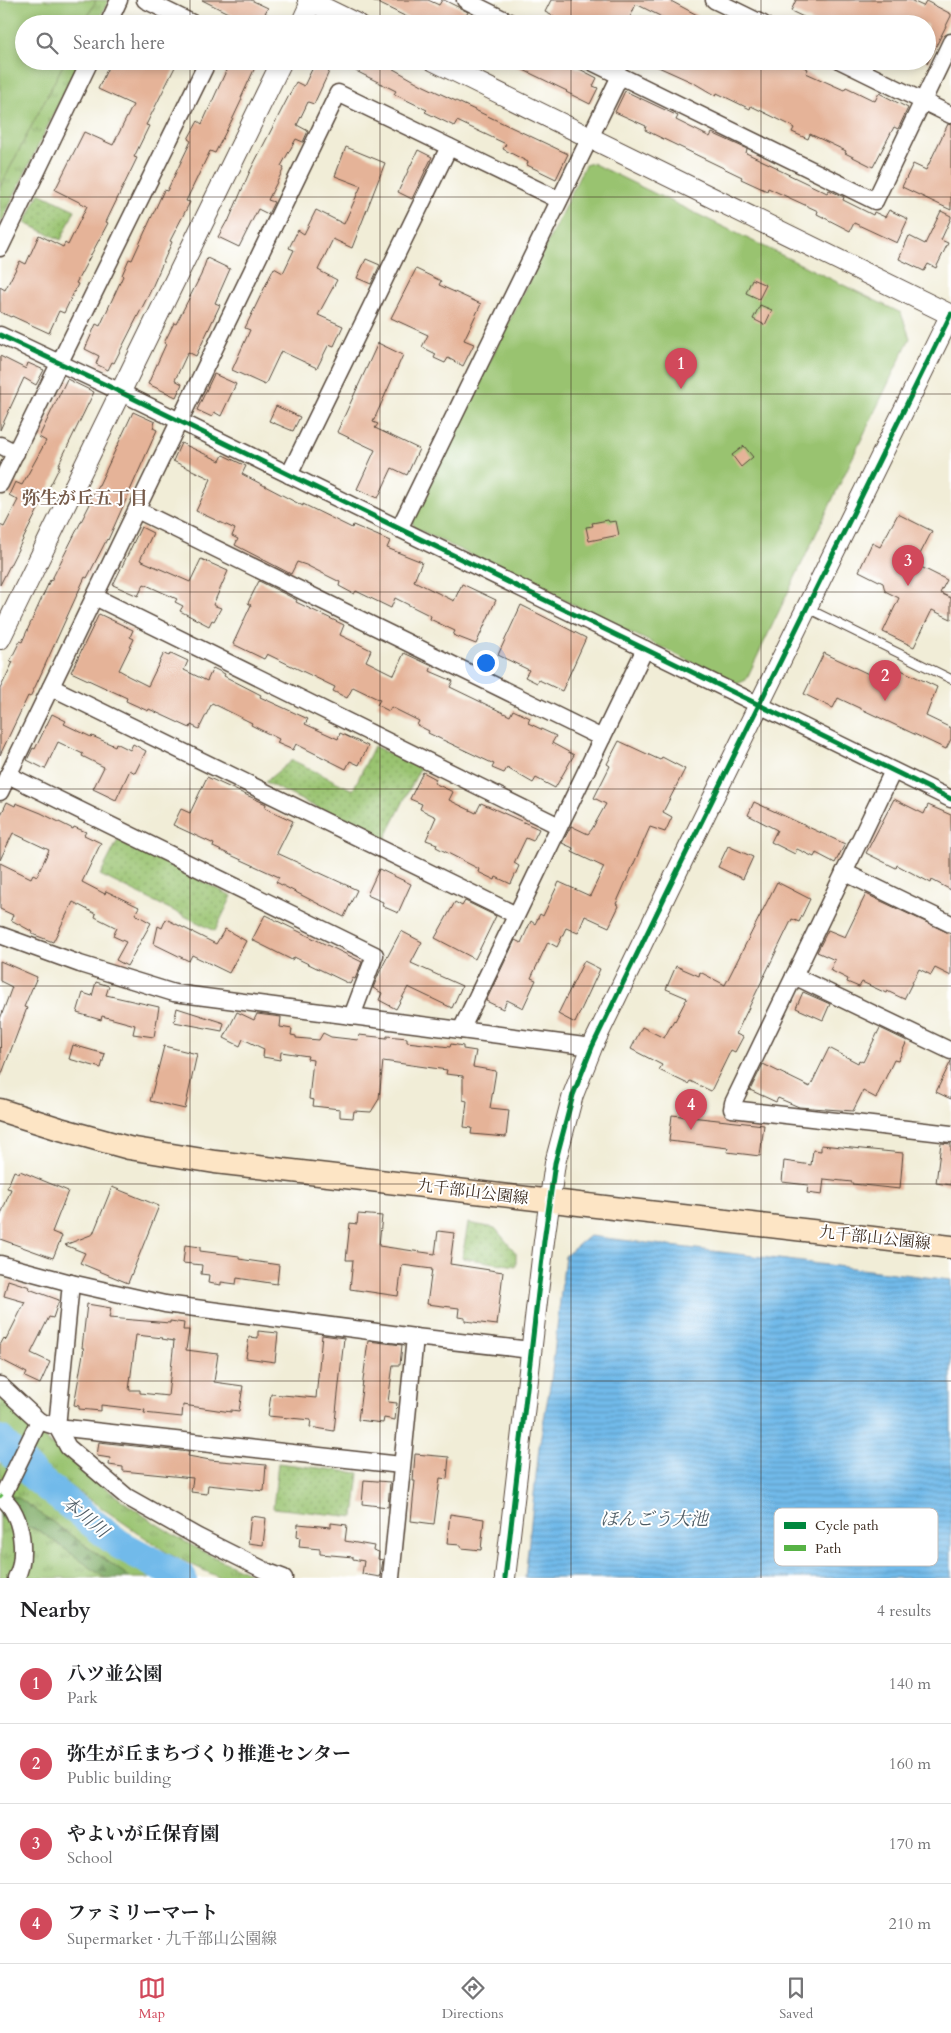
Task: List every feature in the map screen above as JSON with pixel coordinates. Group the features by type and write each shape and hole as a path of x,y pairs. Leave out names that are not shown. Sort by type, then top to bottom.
{"main road":[{"name":"九千部山公園線","path":"0,1110 129,1148 215,1162 951,1246"}],"street":[{"path":"112,15 119,0"},
{"path":"145,0 176,15"},
{"path":"465,0 495,15"},
{"path":"714,0 745,15"},
{"path":"305,15 310,1 339,15"},
{"path":"608,70 875,201 951,42"},
{"path":"0,248 86,70"},
{"path":"0,484 204,70"},
{"path":"0,639 278,70"},
{"path":"452,70 951,314 592,1047 574,1095 556,1163 544,1241 505,1578"},
{"path":"859,70 951,114"},
{"path":"399,529 620,76"},
{"path":"0,792 338,93 559,200"},
{"path":"289,475 449,147"},
{"path":"0,335 951,799"},
{"path":"0,445 16,453"},
{"path":"137,510 602,738"},
{"path":"95,597 559,826"},
{"path":"461,1030 644,649"},
{"path":"51,687 516,915"},
{"path":"893,771 733,1103 732,1109 951,1134"},
{"path":"8,775 375,955 352,1016"},
{"path":"844,872 951,924"},
{"path":"0,935 80,964 174,993 592,1047"},
{"path":"794,976 951,1051"},
{"path":"0,1264 71,1283 165,1304 415,1337 531,1350"},
{"path":"71,1283 57,1427 68,1447 127,1497 198,1537 284,1578"},
{"path":"391,1578 415,1337"},
{"path":"0,1385 39,1421 57,1427 401,1465"},
{"path":"16,1578 22,1560 21,1536 13,1510 2,1497 39,1421"}],"lane":[{"path":"807,608 951,679"}],"green space":[{"path":"0,0 96,0 88,15 15,15 15,70 60,70 0,187"},
{"path":"96,0 109,0 102,15 88,15"},
{"path":"60,70 75,70 0,225 0,187"},
{"path":"592,163 901,313 910,338 746,680 737,684 415,528 412,522 585,165"},
{"path":"39,193 75,210 61,240 25,223"},
{"path":"374,746 420,768 384,841 265,782 292,760 353,790"},
{"path":"118,840 232,896 215,931 100,875"},
{"path":"468,1223 495,1228 516,1253 516,1266 462,1258"},
{"path":"0,1396 65,1456 159,1526 212,1556 259,1578 220,1578 169,1554 45,1469 0,1425"},
{"path":"0,1460 29,1489 154,1578 131,1578 20,1499 0,1491"},
{"path":"278,1463 359,1473 354,1517 273,1508"},
{"path":"0,1491 20,1499 131,1578 105,1578 40,1531 0,1517"},
{"path":"0,1517 40,1531 105,1578 0,1578"}],"water":[{"name":"ほんごう大池","path":"589,1236 951,1280 951,1578 525,1578 539,1447 551,1380 565,1256"}],"building":[{"path":"202,0 251,0 268,8 265,13 269,15 232,15"},
{"path":"372,0 428,0 439,5 444,0 468,12 466,15 403,15"},
{"path":"551,0 669,0 697,15 658,15 636,4 631,15 551,15 545,12"},
{"path":"796,0 910,0 923,6 926,1 951,14 951,16 936,46 936,15 799,15 791,11"},
{"path":"107,70 174,70 146,125 149,126 134,157 137,158 106,222 108,223 76,283 78,284 64,313 59,311 49,333 0,312 0,287 5,290 20,261 26,264 39,235 63,247 65,243 68,245 87,206 55,190 84,132 113,145 133,105 98,89"},
{"path":"224,70 254,70 242,99 215,153 210,151 186,201 190,202 170,241 172,242 150,292 114,363 112,362 108,370 96,364 99,356 85,349 96,324 100,326 129,259 132,260 164,190 167,191 191,141 188,139 198,121 202,124 226,71"},
{"path":"312,70 330,70 314,104 308,102 297,125 308,131 303,142 296,139 281,166 284,168 268,200 274,202 268,214 258,209 239,247 218,237 228,222 250,171 296,82 304,86"},
{"path":"354,70 395,70 422,85 568,154 556,179 527,165 528,162 503,149 506,144 457,121 454,126 394,94 396,91"},
{"path":"524,70 581,70 597,78 593,86 598,88 590,104"},
{"path":"665,70 808,70 806,73 844,90 846,87 875,101 879,93 908,108 898,129 894,127 873,167 845,153 846,151 810,134 808,139 792,132 794,128 788,124 751,106 750,109 717,93 716,96 694,83"},
{"path":"625,91 678,116 676,120 710,137 712,133 747,149 746,153 777,169 827,193 829,190 844,197 843,200 873,215 874,212 885,217 889,210 908,219 897,243 854,223 850,231 817,214 818,211 768,188 767,191 741,179 742,177 645,130 646,126 615,112"},
{"path":"948,124 951,125 951,210 902,187 913,164 926,170"},
{"path":"346,147 385,163 352,248 333,239 318,270 337,280 318,315 343,326 334,346 329,344 317,368 281,351 265,385 232,370 250,330 245,328 274,268 283,273 294,250 289,248 298,230 304,234 316,210 344,224 361,186 335,176"},
{"path":"418,150 432,157 412,199 398,192"},
{"path":"941,211 951,216 951,218 941,240 948,243 936,268 928,264 924,271 899,259 909,236 925,244"},
{"path":"207,258 230,269 215,303 220,305 196,356 188,352 175,380 182,384 176,397 148,384 166,344 164,343 201,275"},
{"path":"366,259 380,265 371,284 357,278"},
{"path":"416,269 441,281 439,285 481,304 464,340 474,344 463,366 448,358 445,363 434,358 436,354 422,347 428,335 391,318"},
{"path":"752,279 766,285 759,299 746,293"},
{"path":"760,305 772,310 765,325 753,319"},
{"path":"378,343 403,355 373,422 378,424 375,428 419,449 407,475 392,468 378,498 357,489 375,450 337,432"},
{"path":"0,356 26,369 28,363 44,370 36,385 24,378 0,430"},
{"path":"214,374 236,384 221,416 214,412 212,417 197,410"},
{"path":"67,379 94,392 58,466 60,466 0,585 0,525 4,527 18,500 9,495 15,482 22,485 46,441 39,437"},
{"path":"276,406 300,417 293,431 269,421"},
{"path":"133,412 155,422 153,428 157,430 108,540 87,578 85,577 36,685 30,697 28,696 0,755 0,689 13,662 10,661 20,641 22,642 50,580 90,504 88,503 99,485"},
{"path":"181,443 220,461 223,455 246,466 242,474 303,506 303,504 352,528 353,525 390,541 387,548 422,562 414,581 454,601 462,584 496,600 476,644 453,635 455,631 430,619 431,616 395,598 391,608 356,591 354,594 339,586 340,582 306,565 297,562 291,574 235,545 238,539 232,536 235,529 196,511 211,479 173,461"},
{"path":"744,446 753,457 741,467 732,455"},
{"path":"898,514 932,531 915,564 947,580 940,593 951,598 951,619 932,610 914,647 883,632 899,598 885,591 883,583 859,571 872,543 880,547"},
{"path":"608,520 609,522 616,521 619,535 589,541 586,527 593,526 592,523"},
{"path":"141,527 153,533 140,560 190,582 201,559 228,571 213,605 221,608 209,626 180,611 183,606 175,602 177,599 144,584 138,596 113,585"},
{"path":"259,581 297,600 296,602 344,625 340,635 371,650 366,661 394,675 404,653 432,666 430,671 453,681 450,687 510,716 513,710 530,718 528,723 556,736 552,743 574,755 555,788 536,778 533,783 507,768 504,773 492,768 494,764 428,733 429,731 417,725 419,721 391,707 389,711 377,705 380,700 353,687 347,698 333,691 335,687 267,654 264,659 233,644 251,605 248,603"},
{"path":"521,605 586,638 562,691 539,680 537,683 525,677 529,670 498,655"},
{"path":"99,614 133,630 130,637 134,639 119,670 126,675 148,686 164,653 169,656 171,653 188,661 184,670 207,681 213,668 225,674 224,676 261,695 260,697 308,719 305,724 338,739 340,733 368,746 359,765 350,761 346,769 296,744 293,750 277,743 279,739 251,725 252,723 212,703 199,729 191,725 190,728 149,709 148,711 126,701 127,698 71,672"},
{"path":"824,653 894,686 901,670 937,687 926,716 951,728 951,739 946,749 838,698 833,708 804,694"},
{"path":"52,714 66,721 64,724 91,737 115,746 116,743 130,750 133,744 146,751 135,773 130,770 116,800 93,789 104,767 58,742 45,769 27,760 33,748 35,749"},
{"path":"619,741 660,760 662,757 685,769 663,812 672,817 665,832 650,827 616,904 619,906 609,927 585,916 578,933 566,928 557,947 548,942 531,978 536,980 523,1008 507,1000 503,1009 486,1001 515,940 521,943 531,921 535,924 540,914 543,916 559,882 590,896 604,867 572,852 573,848 562,843 571,826 588,834 606,804 594,798 610,766 607,764"},
{"path":"423,772 436,779 434,783 453,792 449,800 476,813 481,803 539,829 533,841 526,838 514,863 519,866 511,884 496,877 495,880 478,872 479,869 436,847 437,844 426,840 436,817 420,809 422,804 410,799"},
{"path":"207,777 266,804 265,808 293,821 277,853 357,890 344,917 276,882 279,877 213,847 214,844 173,825 181,809 190,813"},
{"path":"894,799 924,814 928,805 951,815 951,890 932,880 931,883 897,865 896,868 866,853"},
{"path":"7,802 15,806 16,803 73,829 74,827 86,832 84,835 101,843 82,882 105,894 106,891 139,907 135,914 151,923 127,966 116,960 126,942 113,936 117,928 95,917 96,914 73,902 53,942 32,934 33,932 11,920 13,915 0,909 0,863 31,878 33,874 37,876 49,850 13,833 0,860 0,817"},
{"path":"754,802 845,844 835,863 816,853 814,857 797,849 795,854 771,842 777,830 748,815"},
{"path":"728,846 753,857 743,879 718,867"},
{"path":"379,869 411,884 398,913 382,906 383,902 367,895"},
{"path":"777,882 810,899 799,922 792,919 736,1034 743,1037 735,1052 731,1050 711,1091 690,1081 688,1084 659,1070 662,1065 631,1049 642,1027 664,1038 675,1021 687,998 666,989 676,966 699,976 700,972 725,985"},
{"path":"866,894 951,934 951,976 935,968 931,975 919,969 904,999 862,982 859,987 847,982 848,979 830,970 835,960 817,952 828,930 845,937"},
{"path":"465,901 496,916 475,959 435,938 455,902 462,906"},
{"path":"265,915 362,962 355,979 353,978 350,984 294,957 292,960 252,940"},
{"path":"166,919 216,944 225,929 246,941 229,973 192,955 189,961 154,944 158,926 162,928"},
{"path":"401,931 422,942 411,963 462,986 452,1008 408,987 396,1009 379,1000 382,993 373,988"},
{"path":"0,961 37,977 24,1007 27,1008 1,1076 0,1019 12,987 0,981"},
{"path":"584,961 600,969 575,1023 558,1014"},
{"path":"96,982 109,986 106,995 159,1007 154,1037 133,1034 135,1025 102,1016 101,1020 77,1013 83,993 92,996"},
{"path":"803,992 830,1004 823,1020 796,1008"},
{"path":"177,1008 224,1023 222,1031 174,1022"},
{"path":"237,1012 254,1020 257,1014 281,1017 280,1027 292,1029 291,1035 296,1036 296,1038 319,1040 323,1033 331,1037 358,1040 359,1035 387,1038 387,1036 407,1038 407,1042 450,1047 451,1044 463,1046 463,1049 476,1051 473,1067 496,1071 490,1108 509,1110 506,1137 471,1134 472,1128 464,1127 467,1101 463,1100 463,1076 446,1074 447,1070 383,1061 379,1099 371,1112 354,1111 353,1118 340,1117 340,1109 313,1106 314,1100 309,1099 313,1060 307,1059 308,1056 281,1052 280,1060 263,1057 264,1049 243,1039 240,1046 224,1038"},
{"path":"880,1028 907,1041 898,1061 894,1060 876,1098 863,1091 853,1111 799,1107 778,1098 776,1102 750,1090 763,1064 810,1087 829,1048 858,1063 859,1060 863,1062"},
{"path":"73,1045 105,1054 101,1068 69,1059"},
{"path":"164,1046 197,1054 185,1109 150,1101"},
{"path":"951,1061 951,1099 936,1092"},
{"path":"672,1115 764,1125 760,1156 727,1152 728,1148 669,1141"},
{"path":"941,1143 951,1144 951,1185 936,1183"},
{"path":"821,1145 903,1153 900,1189 824,1179 822,1195 807,1193 808,1185 782,1182 784,1161 811,1165 813,1150 821,1151"},
{"path":"14,1171 19,1173 20,1171 68,1191 52,1232 62,1236 53,1258 0,1239 0,1217 11,1189 7,1188"},
{"path":"112,1187 159,1206 128,1283 80,1263 85,1253 65,1245 93,1234"},
{"path":"358,1214 382,1216 379,1246 435,1254 438,1231 454,1233 450,1264 503,1272 497,1325 465,1321 465,1318 458,1317 459,1308 427,1304 432,1269 402,1265 398,1296 350,1289 353,1260 346,1260 350,1223 357,1224"},
{"path":"185,1245 200,1247 200,1251 239,1256 239,1259 279,1265 277,1284 237,1278 236,1284 221,1282 221,1285 208,1283 209,1275 201,1274 202,1265 183,1263"},
{"path":"8,1280 30,1287 29,1289 59,1300 53,1318 49,1317 31,1353 50,1362 40,1384 25,1377 27,1373 0,1359 0,1345 4,1338 6,1340 25,1302 4,1296"},
{"path":"87,1304 111,1308 109,1318 184,1323 183,1330 189,1330 186,1350 218,1354 214,1382 243,1386 239,1411 231,1410 231,1412 183,1405 182,1417 144,1413 145,1410 101,1405 101,1411 79,1409 79,1406 74,1405 84,1348 82,1348","holes":["136,1335 174,1341 168,1396 140,1393 140,1390 129,1390"]},
{"path":"258,1331 278,1333 275,1362 246,1358 249,1337 258,1338"},
{"path":"322,1335 344,1338 334,1431 310,1427 311,1420 268,1416 271,1394 316,1398"},
{"path":"368,1341 402,1345 400,1365 393,1365 388,1402 397,1403 395,1420 384,1418 383,1423 358,1420"},
{"path":"99,1442 189,1452 188,1456 210,1460 266,1465 264,1491 208,1485 207,1494 191,1492 193,1478 123,1471 123,1467 109,1465 110,1458 97,1456"},
{"path":"415,1454 449,1457 447,1479 440,1478 434,1524 411,1521 415,1481 413,1481"},
{"path":"364,1480 390,1482 388,1507 362,1504"},
{"path":"450,1514 484,1519 481,1550 461,1548 461,1545 447,1544"},
{"path":"251,1516 266,1518 263,1545 248,1543"},
{"path":"331,1523 347,1525 345,1541 374,1546 373,1550 379,1552 378,1559 383,1560 380,1577 362,1574 364,1561 353,1559 353,1557 320,1554 320,1549 299,1547 300,1537 297,1536 298,1524 331,1527"}],"waterway":[{"name":"本川川","path":"0,1440 35,1477 119,1544 182,1578"}],"cycle path":[{"path":"505,1578 544,1241 555,1163 573,1095 592,1047 951,314"},
{"path":"0,335 108,386 951,799"}],"place":[{"name":"八ツ並公園","path":"681,389"},
{"name":"やよいが丘保育園","path":"908,586"},
{"name":"弥生が丘まちづくり推進センター","path":"885,701"},
{"name":"ファミリーマート","path":"691,1130"}],"district":[{"name":"弥生が丘五丁目","path":"85,498"}]}
